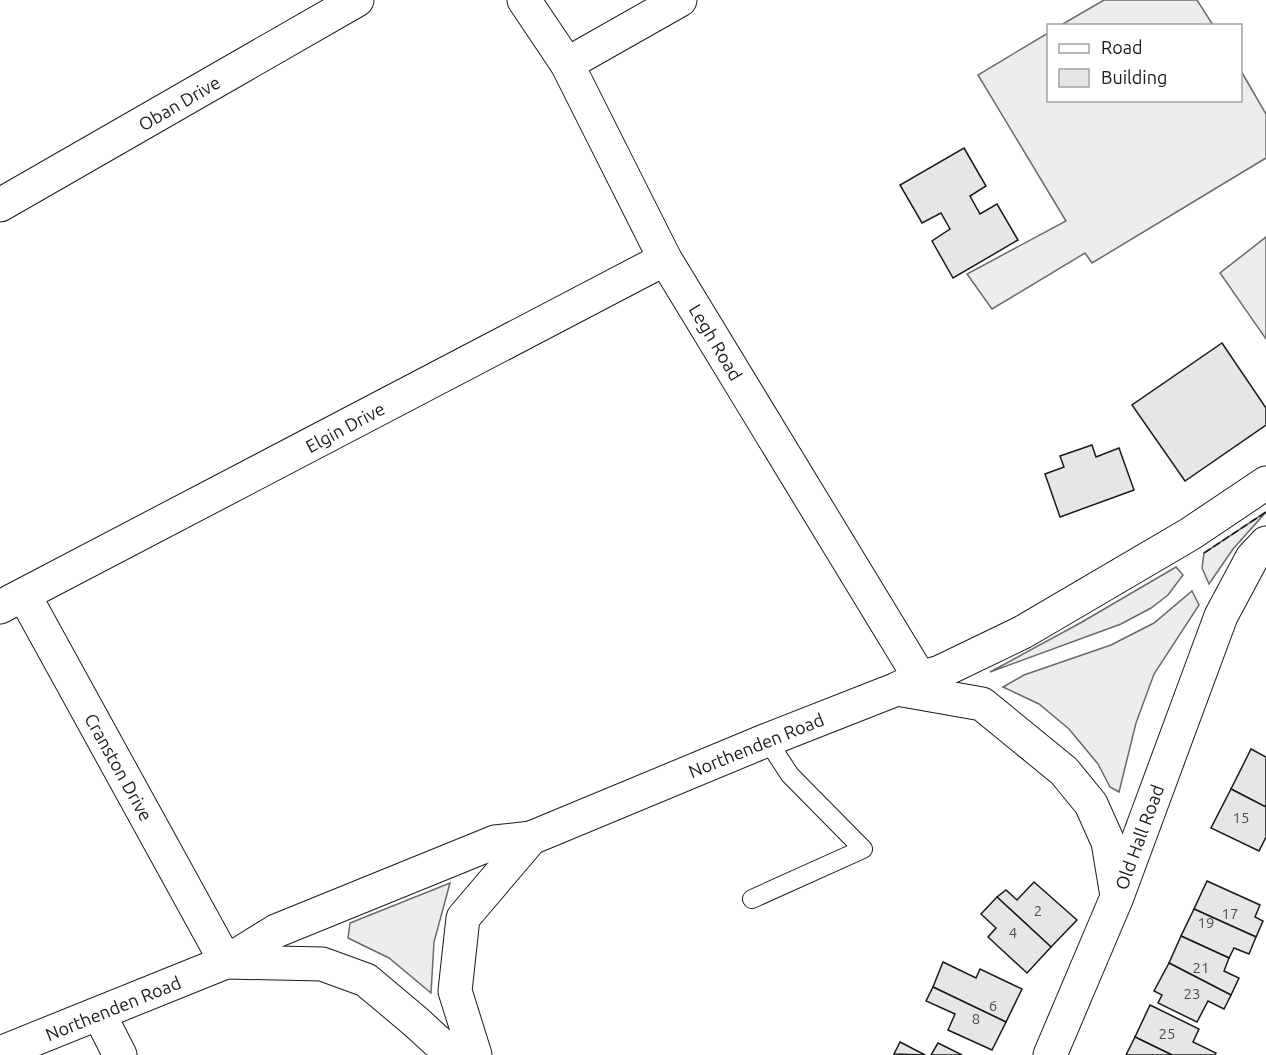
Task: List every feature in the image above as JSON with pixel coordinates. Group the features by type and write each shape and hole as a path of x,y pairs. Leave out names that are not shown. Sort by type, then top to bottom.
{"main road":[{"name":"Oban Drive","path":"0,205 357,0"},
{"name":"Legh Road","path":"524,0 567,64 665,259 909,683"},
{"path":"567,64 680,0"},
{"name":"Elgin Drive","path":"12,601 665,259"},
{"name":"Northenden Road","path":"0,1053 226,962 287,926 495,842 531,838 767,740 940,672 1023,632 1190,534 1266,483"},
{"name":"Old Hall Road","path":"1050,1055 1117,897 1221,616 1252,558 1266,543"},
{"name":"Cranston Drive","path":"12,601 226,962"},
{"path":"909,683 982,704 1064,771 1091,804 1108,842 1117,897"},
{"path":"475,1055 455,991 463,918 531,838"},
{"name":"Northenden Road","path":"226,962 322,964 366,980 452,1055"},
{"path":"99,1014 120,1055"}],"lane":[{"path":"752,899 863,849 790,775 767,740"}],"shaded area":[{"path":"1104,0 1197,0 1212,24 1063,24"},
{"path":"1047,34 1047,102 1242,102 1242,73 1266,114 1266,158 1092,263 1085,253 992,309 967,274 1066,221 978,75"},
{"path":"1266,237 1266,339 1220,273"},
{"path":"1266,512 1233,549 1209,584 1202,568 1204,553"},
{"path":"1176,567 1183,575 1168,595 1151,608 1121,624 990,672 1082,622"},
{"path":"1192,591 1199,605 1154,674 1136,723 1119,792 1110,787 1098,764 1069,729 1039,704 1003,687 1024,675 1111,645 1154,623"},
{"path":"450,883 434,942 431,993 389,958 348,938 350,923"}],"building":[{"path":"964,148 986,186 970,196 980,214 997,204 1018,240 953,278 932,241 950,229 941,213 922,223 900,185"},
{"path":"1222,343 1266,408 1266,425 1185,481 1132,405"},
{"path":"1092,445 1096,457 1119,448 1134,490 1060,517 1045,474 1064,467 1060,456"},
{"path":"1251,749 1266,757 1266,807 1231,789"},
{"path":"1231,789 1266,807 1266,837 1259,851 1211,828"},
{"path":"1207,881 1260,905 1255,917 1263,921 1256,937 1194,909"},
{"path":"1034,882 1077,920 1051,947 997,897 1006,890 1017,900"},
{"path":"997,897 1051,947 1027,973 988,937 996,928 981,914"},
{"path":"1194,909 1256,937 1249,954 1234,948 1229,958 1181,936"},
{"path":"1181,936 1229,958 1224,971 1239,978 1231,995 1169,963"},
{"path":"943,962 976,978 980,969 1022,989 1006,1022 933,987"},
{"path":"1169,963 1231,995 1224,1009 1208,1001 1197,1022 1158,1003 1162,995 1154,991"},
{"path":"933,987 1006,1022 992,1050 948,1030 955,1014 926,1001"},
{"path":"1150,1005 1199,1029 1193,1042 1216,1053 1215,1055 1172,1055 1135,1037"},
{"path":"1135,1037 1172,1055 1126,1055"},
{"path":"900,1042 925,1055 894,1054"},
{"path":"938,1043 962,1055 931,1055"}],"fence":[{"path":"1204,553 1266,512"}]}
